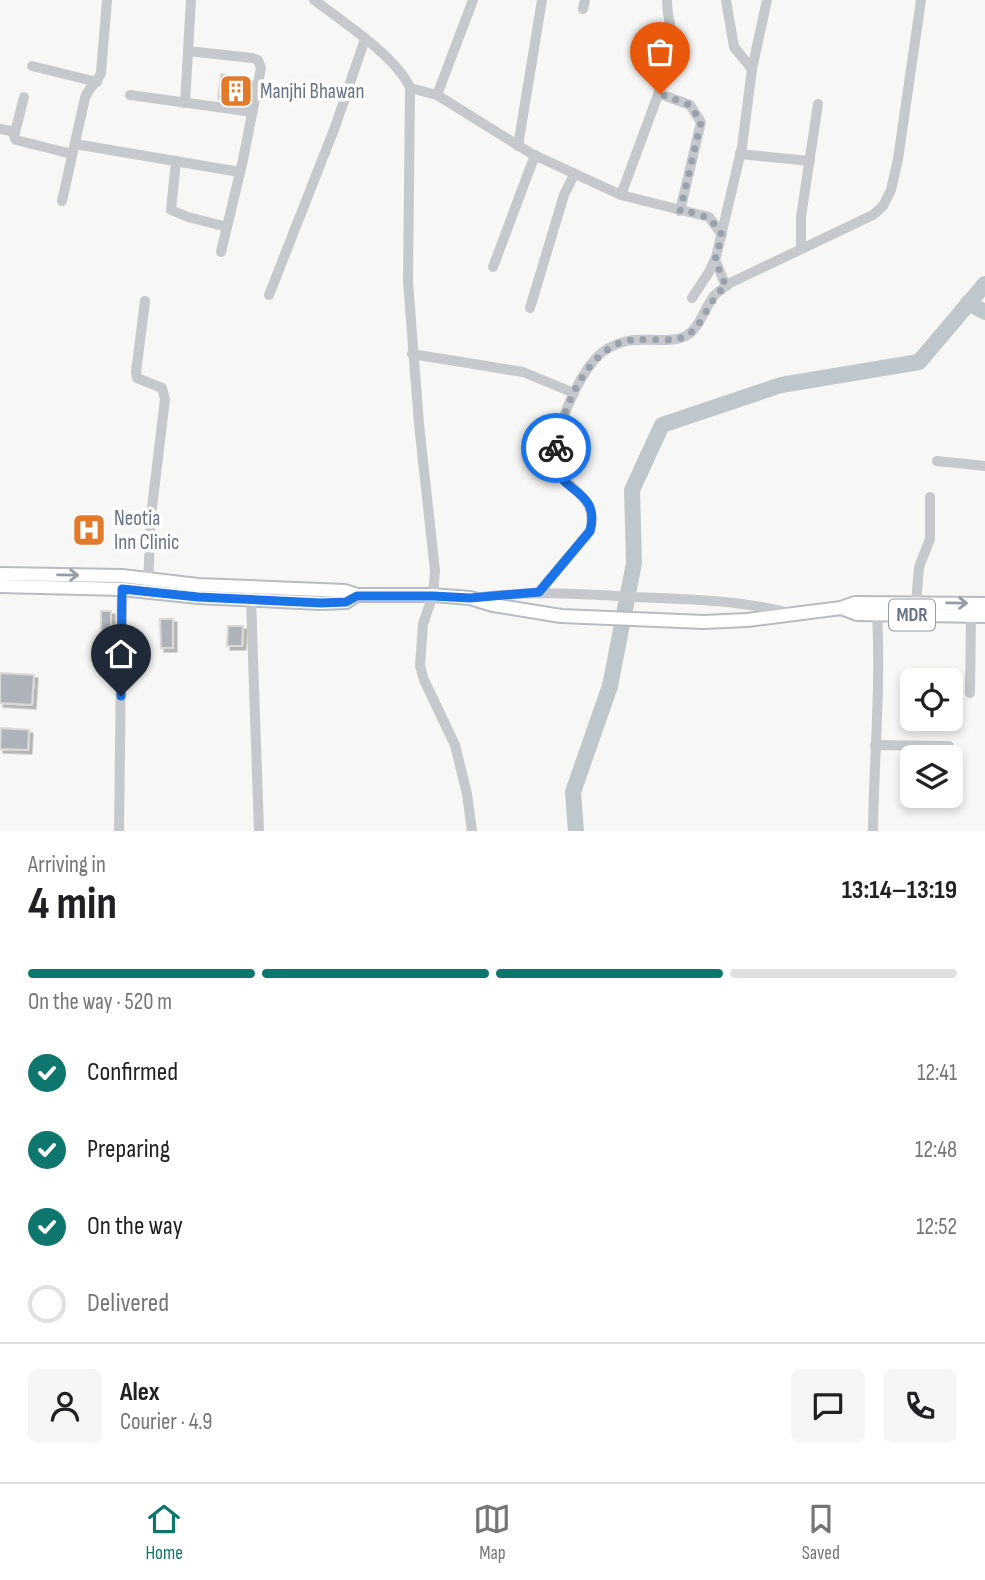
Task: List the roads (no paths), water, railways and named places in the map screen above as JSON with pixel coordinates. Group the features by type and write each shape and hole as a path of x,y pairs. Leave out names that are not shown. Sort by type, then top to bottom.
{"main road":[{"name":"MDR","path":"0,574 198,591 321,597 346,602 357,596 470,598 493,605 561,616 704,622 794,614 841,608 855,603 985,604"},
{"name":"MDR","path":"0,586 122,583"},
{"name":"MDR","path":"221,592 251,600 283,595"},
{"name":"MDR","path":"841,608 857,614 985,616"}],"street":[{"path":"62,201 85,98 90,86 97,82 102,65 107,0"},
{"path":"185,103 191,0"},
{"path":"314,0 394,64 406,78 410,88 408,282 412,354 435,570 433,596 423,624 420,666 424,680 456,745 472,831"},
{"path":"437,95 473,0"},
{"path":"518,146 542,0"},
{"path":"621,195 672,57 674,40 667,15 667,0"},
{"path":"726,0 734,47 752,69"},
{"path":"692,298 715,260 722,235 740,154 752,69 767,0"},
{"path":"539,592 590,531 592,521 587,501 558,473 555,460 560,429 574,393 593,360 614,345 630,340 683,338 694,330 712,299 726,286 873,215 883,206 891,190 898,159 921,0"},
{"path":"269,295 335,127 365,39"},
{"path":"188,51 258,60 261,68 221,252"},
{"path":"32,66 97,82"},
{"path":"410,88 437,95 518,146 574,175 621,195 709,217 722,235"},
{"path":"660,94 690,105 701,122 680,211"},
{"path":"130,95 253,113"},
{"path":"24,97 14,136 19,142 176,161 240,172"},
{"path":"801,250 799,231 818,104"},
{"path":"0,129 15,132"},
{"path":"740,154 810,162"},
{"path":"493,267 535,155"},
{"path":"176,161 171,210 227,227"},
{"path":"530,308 564,195 574,175"},
{"path":"715,260 726,286"},
{"path":"145,301 137,378 162,388 164,399 151,516 148,586"},
{"path":"412,354 523,372 574,393"},
{"path":"937,461 985,466"},
{"path":"916,603 919,567 930,539 930,497"},
{"path":"119,831 122,583"},
{"path":"470,598 539,592 570,593 705,600 794,614"},
{"path":"251,600 259,831"},
{"path":"873,831 880,665 877,614"},
{"path":"970,693 971,616"},
{"path":"876,745 900,745"}],"waterway":[{"path":"576,831 573,792 610,686 634,563 632,490 662,425 781,385 919,362 985,284"},
{"path":"968,303 985,312"}],"place":[{"name":"Manjhi Bhawan","path":"236,91"},
{"name":"Neotia Inn Clinic","path":"89,530"}]}
